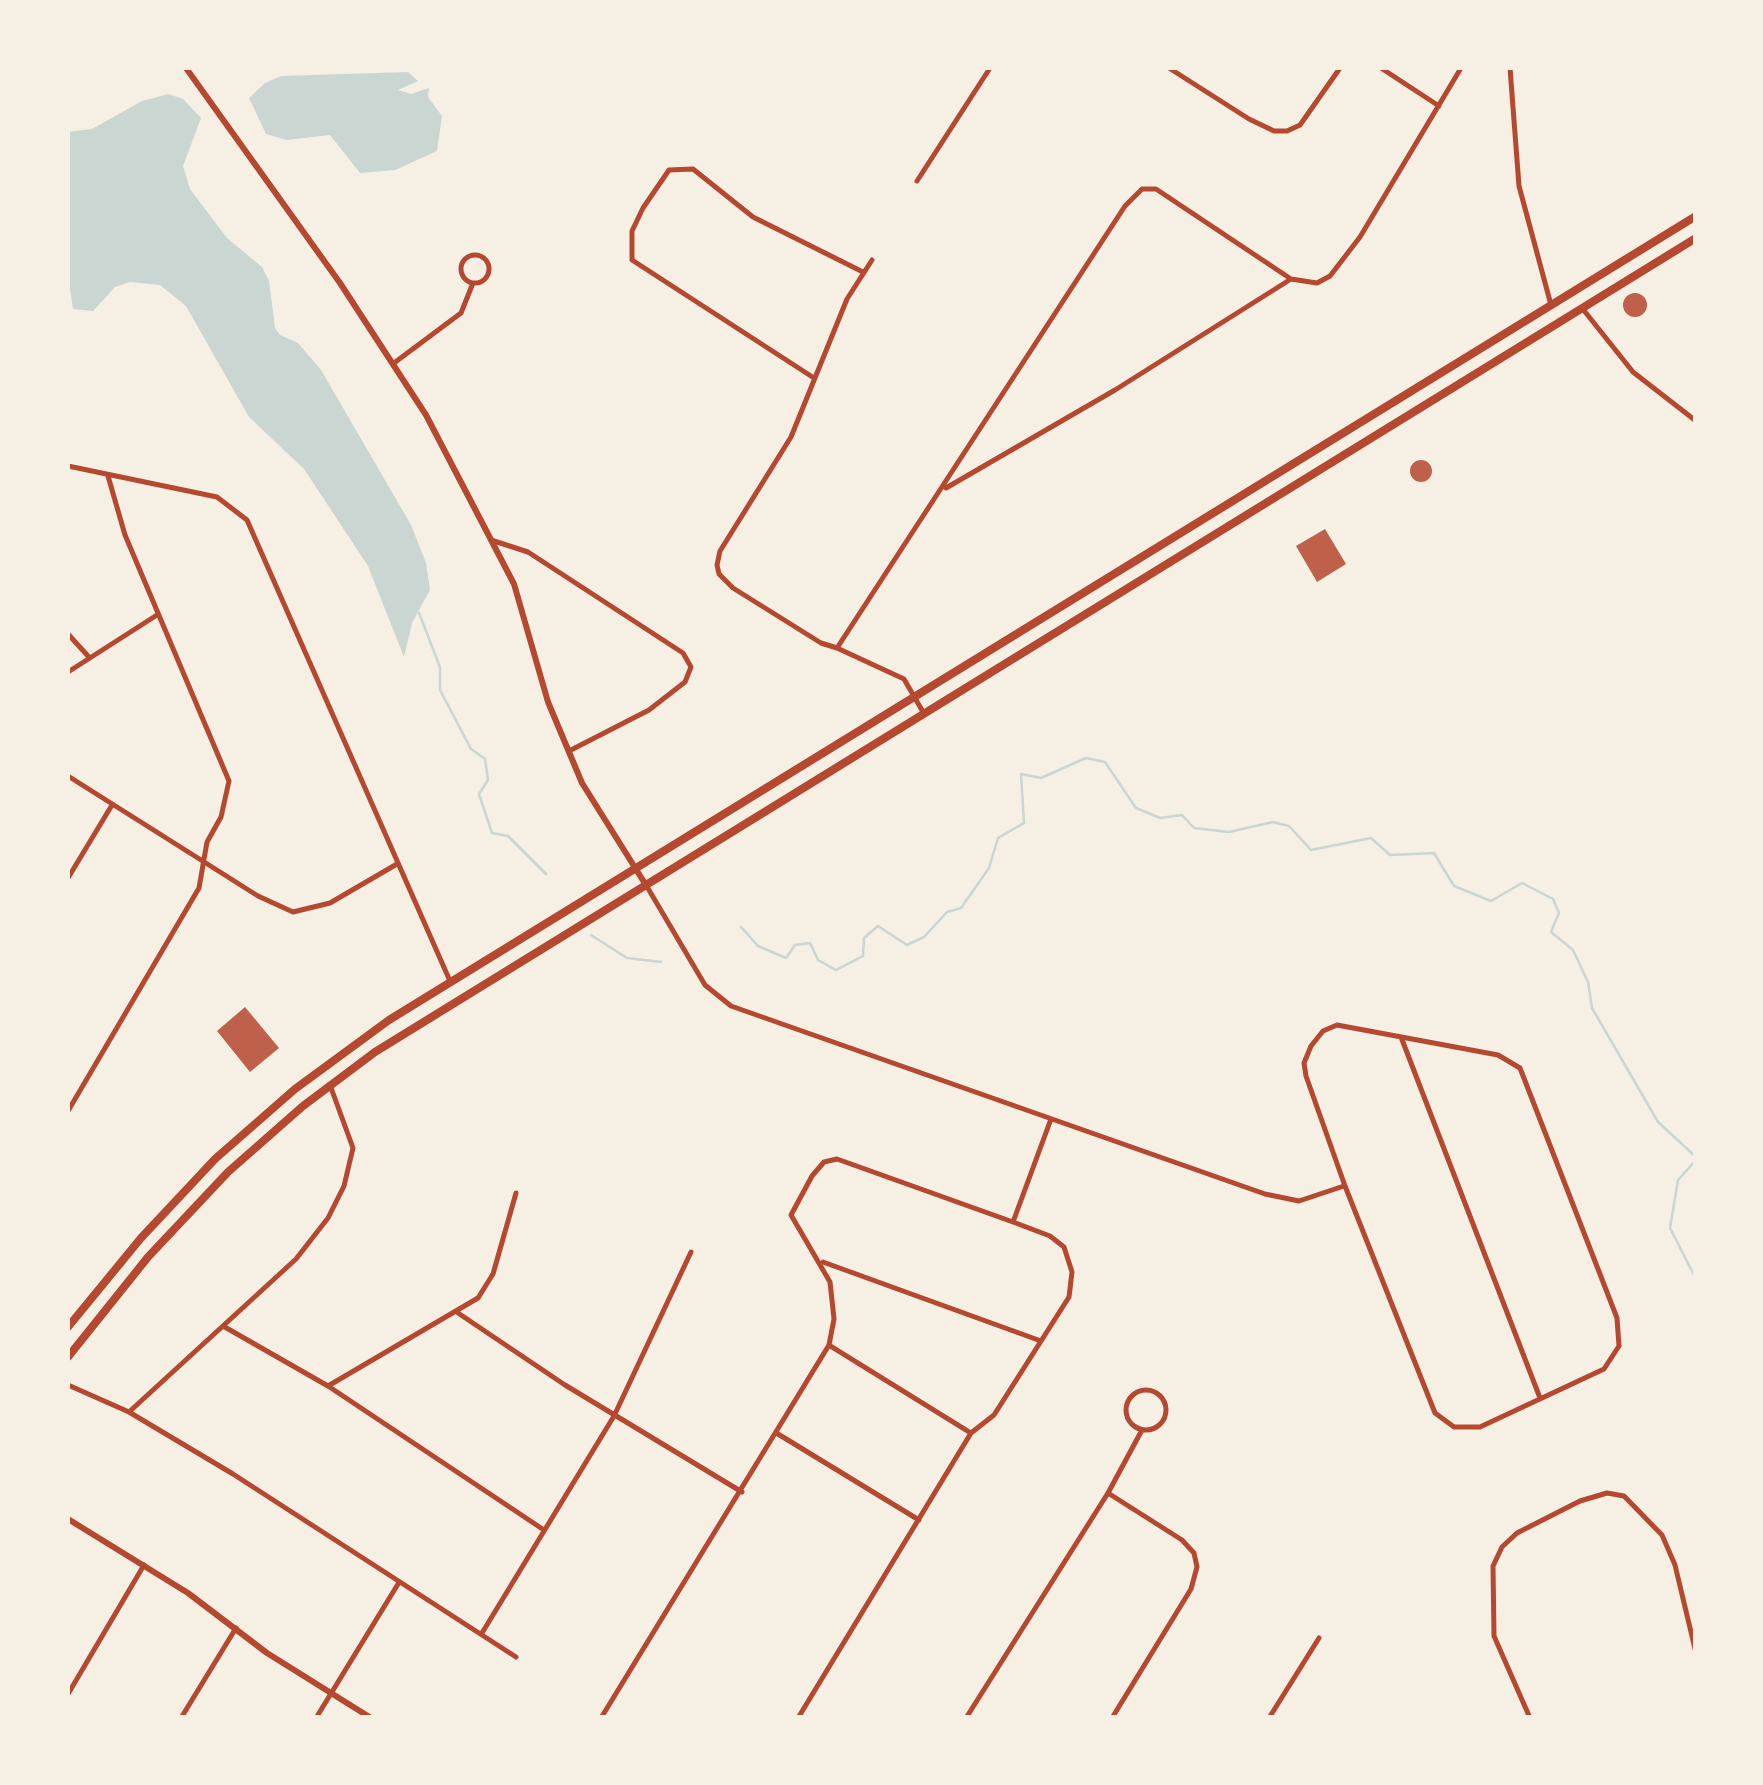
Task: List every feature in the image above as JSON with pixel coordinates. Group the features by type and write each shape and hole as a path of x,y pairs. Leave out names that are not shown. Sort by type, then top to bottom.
{"main road":[{"path":"68,1327 165,1211 241,1135 342,1054 450,982 1694,217"},
{"path":"68,1357 204,1196 330,1085 411,1028 1696,238"},
{"path":"1354,426 1368,443"}],"street":[{"path":"186,68 200,82 394,362 491,540 526,616 548,702 568,752 701,980 720,1000 1284,1199 1305,1200 1344,1186"},
{"path":"916,181 990,68"},
{"path":"1170,68 1274,132 1300,125 1340,68"},
{"path":"1380,68 1439,106"},
{"path":"838,648 1112,224 1142,189 1156,189 1172,198 1291,279 1317,284 1343,264 1461,68"},
{"path":"1510,68 1519,186 1552,305"},
{"path":"814,378 632,260 630,250 638,220 669,170 693,169 766,225 863,272"},
{"path":"394,362 461,313 472,283 488,274 486,261 478,256 470,256 461,266 462,275 472,283"},
{"path":"872,260 814,378 791,437 720,551 717,565 719,574 733,588 821,643 904,679 924,712"},
{"path":"944,489 1115,390 1291,279"},
{"path":"1582,308 1633,372 1696,420"},
{"path":"68,466 217,497 247,520 450,982"},
{"path":"68,1111 198,888 208,842 221,817 229,781 125,535 108,476"},
{"path":"491,540 528,552 683,653 691,666 684,682 649,710 568,752"},
{"path":"68,672 158,614"},
{"path":"68,634 88,656"},
{"path":"68,776 277,908 293,912 330,902 396,864"},
{"path":"68,878 112,805"},
{"path":"1337,1024 1400,1036 1498,1055 1516,1065 1529,1084 1620,1333 1617,1352 1604,1369 1469,1429 1454,1427 1440,1418 1426,1398 1308,1082 1307,1054 1323,1031 1337,1024"},
{"path":"1400,1036 1540,1398"},
{"path":"129,1412 307,1247 340,1194 353,1148 330,1085"},
{"path":"1013,1222 1051,1119"},
{"path":"601,1718 830,1345 834,1300 820,1261 797,1231 792,1215 816,1171 832,1160 1056,1239 1070,1260 1068,1296 994,1415 971,1433 798,1718"},
{"path":"328,1386 458,1313 489,1282 516,1193"},
{"path":"482,1632 614,1416 691,1252"},
{"path":"820,1261 1041,1341"},
{"path":"458,1313 614,1416 742,1492"},
{"path":"223,1326 328,1386 544,1530"},
{"path":"830,1345 971,1433"},
{"path":"68,1384 129,1412 293,1511 516,1657"},
{"path":"1148,1390 1162,1397 1166,1411 1157,1427 1142,1430 1130,1421 1126,1406 1134,1394 1148,1390"},
{"path":"966,1718 1108,1493 1142,1430"},
{"path":"778,1434 918,1520"},
{"path":"1108,1493 1182,1540 1194,1553 1197,1567 1191,1588 1112,1718"},
{"path":"1530,1718 1494,1636 1493,1566 1502,1547 1517,1533 1580,1500 1607,1493 1624,1496 1662,1535 1676,1565 1684,1618 1696,1653"},
{"path":"68,1519 144,1565 267,1654 371,1718"},
{"path":"68,1694 144,1565"},
{"path":"316,1718 399,1583"},
{"path":"181,1718 236,1628"},
{"path":"1268,1718 1319,1638"}],"shaded area":[{"path":"408,72 418,81 398,90 411,94 429,88 428,97 442,116 437,151 395,170 360,173 330,135 287,140 266,134 249,98 265,83 281,76"},
{"path":"168,94 183,99 201,118 183,166 190,189 227,238 262,267 269,281 275,328 280,335 298,343 321,370 411,525 426,563 430,590 412,623 404,657 368,566 304,469 249,417 186,306 160,285 130,282 115,287 93,311 73,309 68,275 68,132 92,129 142,101"}],"building":[{"path":"1635,293 1647,305 1635,317 1623,305"},
{"path":"1421,460 1429,463 1429,479 1421,482 1413,479 1410,471 1413,463"},
{"path":"1325,529 1346,564 1317,582 1296,546"},
{"path":"245,1007 279,1048 250,1072 217,1031"}],"waterway":[{"path":"419,613 440,667 440,690 471,749 485,759 488,780 479,794 492,833 508,836 546,874"},
{"path":"741,927 758,946 786,958 795,945 810,943 818,960 836,970 863,956 864,938 878,926 907,945 924,937 947,912 961,908 989,868 998,838 1024,823 1021,774 1041,778 1086,758 1105,762 1136,808 1160,818 1182,815 1194,828 1229,832 1273,822 1289,826 1311,850 1371,838 1390,855 1434,853 1454,886 1491,901 1522,883 1553,899 1559,913 1551,932 1573,950 1588,982 1592,1008 1658,1122 1696,1157"},
{"path":"591,935 627,958 661,962"},
{"path":"1696,1160 1678,1180 1670,1228 1695,1277 1696,1295"}]}
